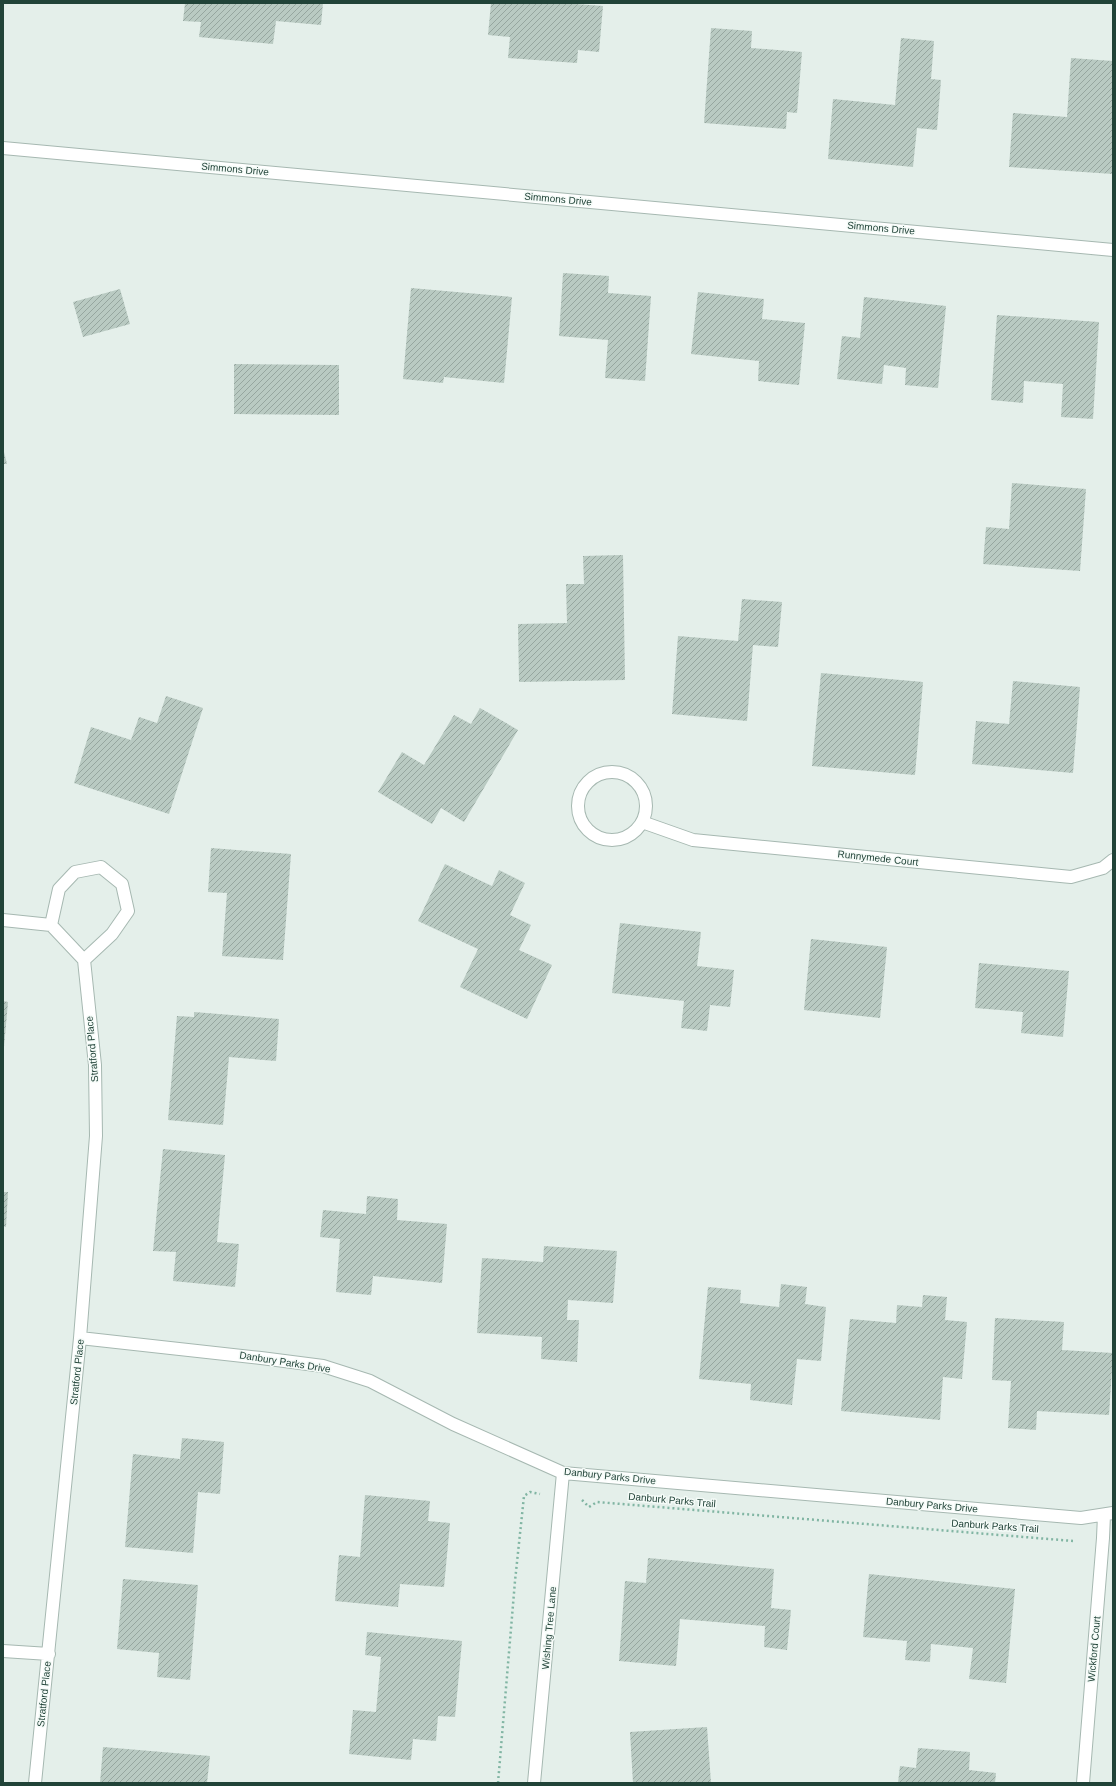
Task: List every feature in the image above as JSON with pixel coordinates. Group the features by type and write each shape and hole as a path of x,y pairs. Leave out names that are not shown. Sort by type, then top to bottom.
{"street":[{"name":"Simmons Drive","path":"3,148 1113,250"},
{"path":"614,772 625,775 635,781 642,790 646,801 646,812 642,822 635,831 626,838 603,840 593,835 585,828 579,818 579,796 584,786 593,778 614,772"},
{"name":"Runnymede Court","path":"642,822 693,840 1071,877 1103,868 1113,860"},
{"path":"3,920 51,925 84,960 112,934 128,911 122,884 101,868 75,872 60,889 51,925"},
{"name":"Stratford Place","path":"35,1783 80,1338 96,1136 95,1065 84,960"},
{"name":"Danbury Parks Drive","path":"80,1338 323,1366 370,1381 453,1424 563,1472 1081,1518 1108,1514"},
{"name":"Wishing Tree Lane","path":"534,1783 563,1472"},
{"name":"Wickford Court","path":"1083,1783 1103,1538 1108,1514"},
{"path":"3,1651 49,1654"}],"path":[{"name":"Danburk Parks Trail","path":"498,1783 515,1581 524,1496 530,1492 584,1501 588,1507 597,1502 1073,1540 1103,1538"}],"building":[{"path":"185,3 323,3 321,25 276,21 273,44 199,37 201,22 183,21"},
{"path":"491,3 563,3 603,6 599,52 578,50 577,63 508,58 510,37 488,35"},
{"path":"711,28 752,31 751,48 802,52 797,113 787,112 786,129 704,123"},
{"path":"901,38 934,41 931,79 941,80 937,130 917,128 913,167 828,159 833,99 895,105"},
{"path":"1071,58 1113,61 1113,174 1009,167 1013,113 1067,117"},
{"path":"563,273 609,276 608,293 651,296 645,381 605,378 608,340 559,336"},
{"path":"411,288 512,297 504,383 444,377 443,383 403,379"},
{"path":"120,289 130,324 83,337 73,302"},
{"path":"698,292 764,299 762,319 805,323 799,385 758,381 759,361 691,354"},
{"path":"864,297 946,306 938,388 905,385 906,368 884,365 882,384 837,379 842,336 860,338"},
{"path":"997,315 1099,322 1093,419 1061,417 1063,384 1024,381 1023,403 991,400"},
{"path":"234,364 339,365 339,415 234,414"},
{"path":"3,448 7,464 3,464"},
{"path":"1012,483 1086,489 1080,571 983,564 986,527 1009,529"},
{"path":"623,555 625,680 519,682 518,624 567,623 566,584 584,584 583,556"},
{"path":"742,599 782,602 778,647 753,645 747,721 672,714 678,636 738,641"},
{"path":"821,673 923,682 915,775 812,766"},
{"path":"1013,681 1080,687 1073,773 972,764 976,721 1009,724"},
{"path":"166,696 203,708 169,814 74,783 91,727 131,740 139,717 157,723"},
{"path":"480,708 518,730 464,822 441,808 432,824 378,792 402,752 424,765 454,715 471,724"},
{"path":"211,848 291,854 283,960 222,956 227,893 208,892"},
{"path":"445,864 492,886 499,870 525,883 510,915 531,925 519,950 552,965 527,1019 460,987 478,949 418,921"},
{"path":"620,923 701,932 697,966 734,970 730,1007 710,1005 707,1031 681,1028 684,1001 612,993"},
{"path":"811,939 887,947 880,1018 804,1010"},
{"path":"979,963 1069,971 1063,1037 1021,1033 1023,1012 975,1008"},
{"path":"3,1001 8,1002 4,1047 3,1047"},
{"path":"194,1012 279,1019 276,1061 229,1057 223,1125 168,1120 177,1016 194,1017"},
{"path":"163,1149 225,1155 217,1242 239,1244 235,1287 173,1281 176,1252 153,1251"},
{"path":"3,1192 8,1192 6,1227 3,1226"},
{"path":"367,1196 398,1199 397,1220 447,1224 442,1283 373,1276 371,1295 336,1292 340,1239 320,1237 323,1210 366,1214"},
{"path":"544,1246 617,1251 613,1303 568,1300 567,1320 579,1320 577,1362 541,1359 542,1337 477,1333 482,1258 543,1262"},
{"path":"781,1284 807,1287 805,1304 826,1307 821,1361 797,1359 792,1405 750,1400 751,1384 699,1379 708,1287 741,1290 740,1303 779,1307"},
{"path":"923,1295 947,1297 945,1320 967,1322 962,1379 943,1377 940,1420 841,1411 850,1319 896,1323 897,1305 922,1307"},
{"path":"995,1318 1064,1322 1062,1350 1113,1353 1109,1415 1037,1411 1036,1430 1008,1428 1011,1381 992,1380"},
{"path":"182,1438 224,1442 220,1494 198,1492 193,1553 125,1547 133,1454 180,1459"},
{"path":"365,1495 430,1501 428,1521 450,1523 444,1587 400,1584 398,1607 335,1601 339,1555 360,1557"},
{"path":"648,1558 774,1569 771,1608 791,1610 787,1650 764,1647 765,1626 680,1619 676,1666 619,1661 625,1581 646,1583"},
{"path":"869,1574 1015,1589 1006,1683 969,1679 973,1648 931,1644 930,1662 905,1660 907,1641 863,1637"},
{"path":"123,1579 198,1585 190,1680 157,1677 159,1653 117,1649"},
{"path":"367,1632 462,1641 455,1717 438,1716 436,1741 413,1739 411,1760 349,1754 353,1710 376,1712 381,1657 365,1655"},
{"path":"707,1727 711,1783 633,1783 630,1732"},
{"path":"103,1747 210,1756 207,1783 100,1783"},
{"path":"918,1748 970,1752 969,1770 996,1773 995,1783 898,1783 900,1766 916,1768"}]}
